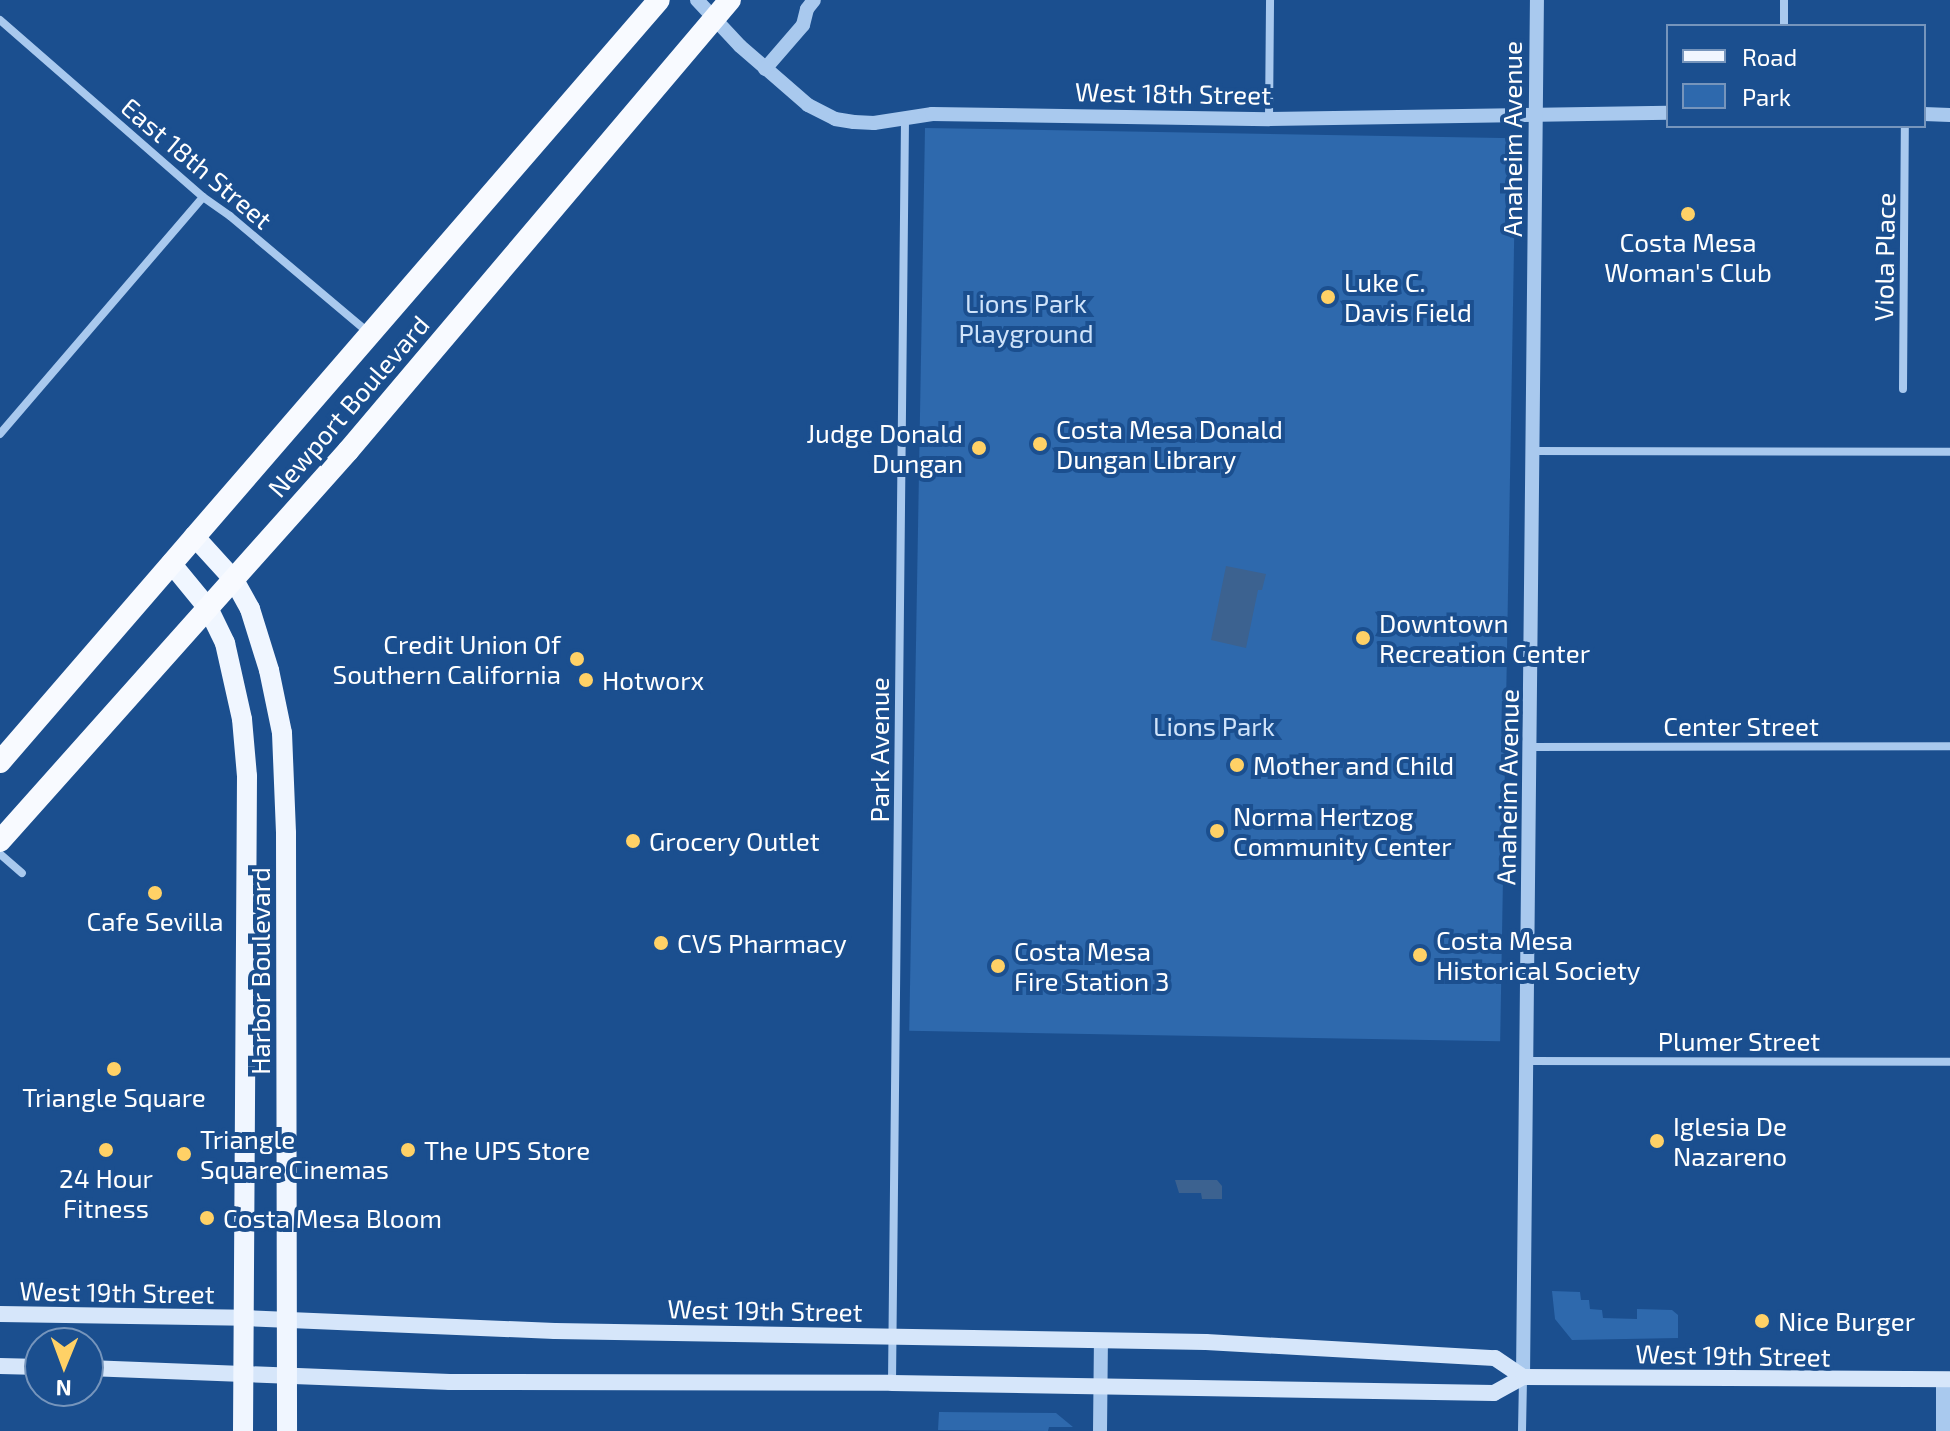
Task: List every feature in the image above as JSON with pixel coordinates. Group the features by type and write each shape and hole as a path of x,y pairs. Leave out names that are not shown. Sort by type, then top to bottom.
{"highway":[{"name":"Newport Boulevard","path":"0,762 659,0"},
{"name":"Newport Boulevard","path":"0,841 234,580 730,0"}],"main road":[{"name":"Harbor Boulevard","path":"194,536 234,580 257,625 282,733 286,783 287,1431"},
{"name":"Harbor Boulevard","path":"171,563 208,608 225,643 235,682 247,776 243,1431"},
{"name":"West 19th Street","path":"0,1314 244,1318 555,1331 1101,1340 1495,1358 1523,1377"},
{"path":"0,1366 24,1367"},
{"name":"West 19th Street","path":"104,1369 450,1382 892,1383 1494,1393 1523,1377 1948,1382"}],"street":[{"name":"West 18th Street","path":"697,0 765,69 808,105 835,119 874,123 947,114 1269,119 1536,112 1666,113"},
{"path":"1269,119 1270,0"},
{"name":"Anaheim Avenue","path":"1522,1431 1537,0"},
{"path":"1784,0 1784,24"},
{"path":"765,69 803,25 810,4"},
{"name":"East 18th Street","path":"0,20 203,197 230,216 370,334"},
{"path":"1926,114 1950,115"},
{"name":"Park Avenue","path":"892,1383 905,118"},
{"name":"Viola Place","path":"1903,389 1905,128"},
{"path":"0,434 203,197"},
{"path":"1533,451 1950,452"},
{"name":"Center Street","path":"1531,747 1950,746"},
{"path":"0,854 22,873"},
{"name":"Plumer Street","path":"1528,1061 1950,1062"},
{"path":"1100,1431 1101,1340"},
{"path":"1943,1431 1948,1382"}],"green space":[{"name":"Lions Park","path":"925,128 1516,138 1500,1041 909,1031"},
{"path":"1552,1291 1580,1292 1581,1300 1589,1300 1590,1309 1602,1310 1603,1318 1637,1319 1637,1309 1672,1310 1678,1315 1678,1338 1572,1340 1555,1319"},
{"path":"939,1412 1056,1413 1073,1427 1049,1427 1048,1431 938,1430"}],"shaded area":[{"path":"1226,566 1266,574 1262,590 1258,590 1246,648 1211,640"},
{"path":"1175,1180 1217,1180 1222,1186 1222,1199 1202,1199 1201,1193 1179,1193"}],"place":[{"name":"Costa Mesa Woman's Club","path":"1688,214"},
{"name":"Luke C. Davis Field","path":"1328,297"},
{"name":"Costa Mesa Donald Dungan Library","path":"1040,444"},
{"name":"Judge Donald Dungan","path":"979,448"},
{"name":"Downtown Recreation Center","path":"1363,638"},
{"name":"Credit Union Of Southern California","path":"577,659"},
{"name":"Hotworx","path":"586,680"},
{"name":"Mother and Child","path":"1237,765"},
{"name":"Norma Hertzog Community Center","path":"1217,831"},
{"name":"Grocery Outlet","path":"633,841"},
{"name":"Cafe Sevilla","path":"155,893"},
{"name":"CVS Pharmacy","path":"661,943"},
{"name":"Costa Mesa Historical Society","path":"1420,955"},
{"name":"Costa Mesa Fire Station 3","path":"998,966"},
{"name":"Triangle Square","path":"114,1069"},
{"name":"Iglesia De Nazareno","path":"1657,1141"},
{"name":"24 Hour Fitness","path":"106,1150"},
{"name":"The UPS Store","path":"408,1150"},
{"name":"Triangle Square Cinemas","path":"184,1154"},
{"name":"Costa Mesa Bloom","path":"207,1218"},
{"name":"Nice Burger","path":"1762,1321"}],"park label":[{"name":"Lions Park Playground","path":"1026,318"}]}
